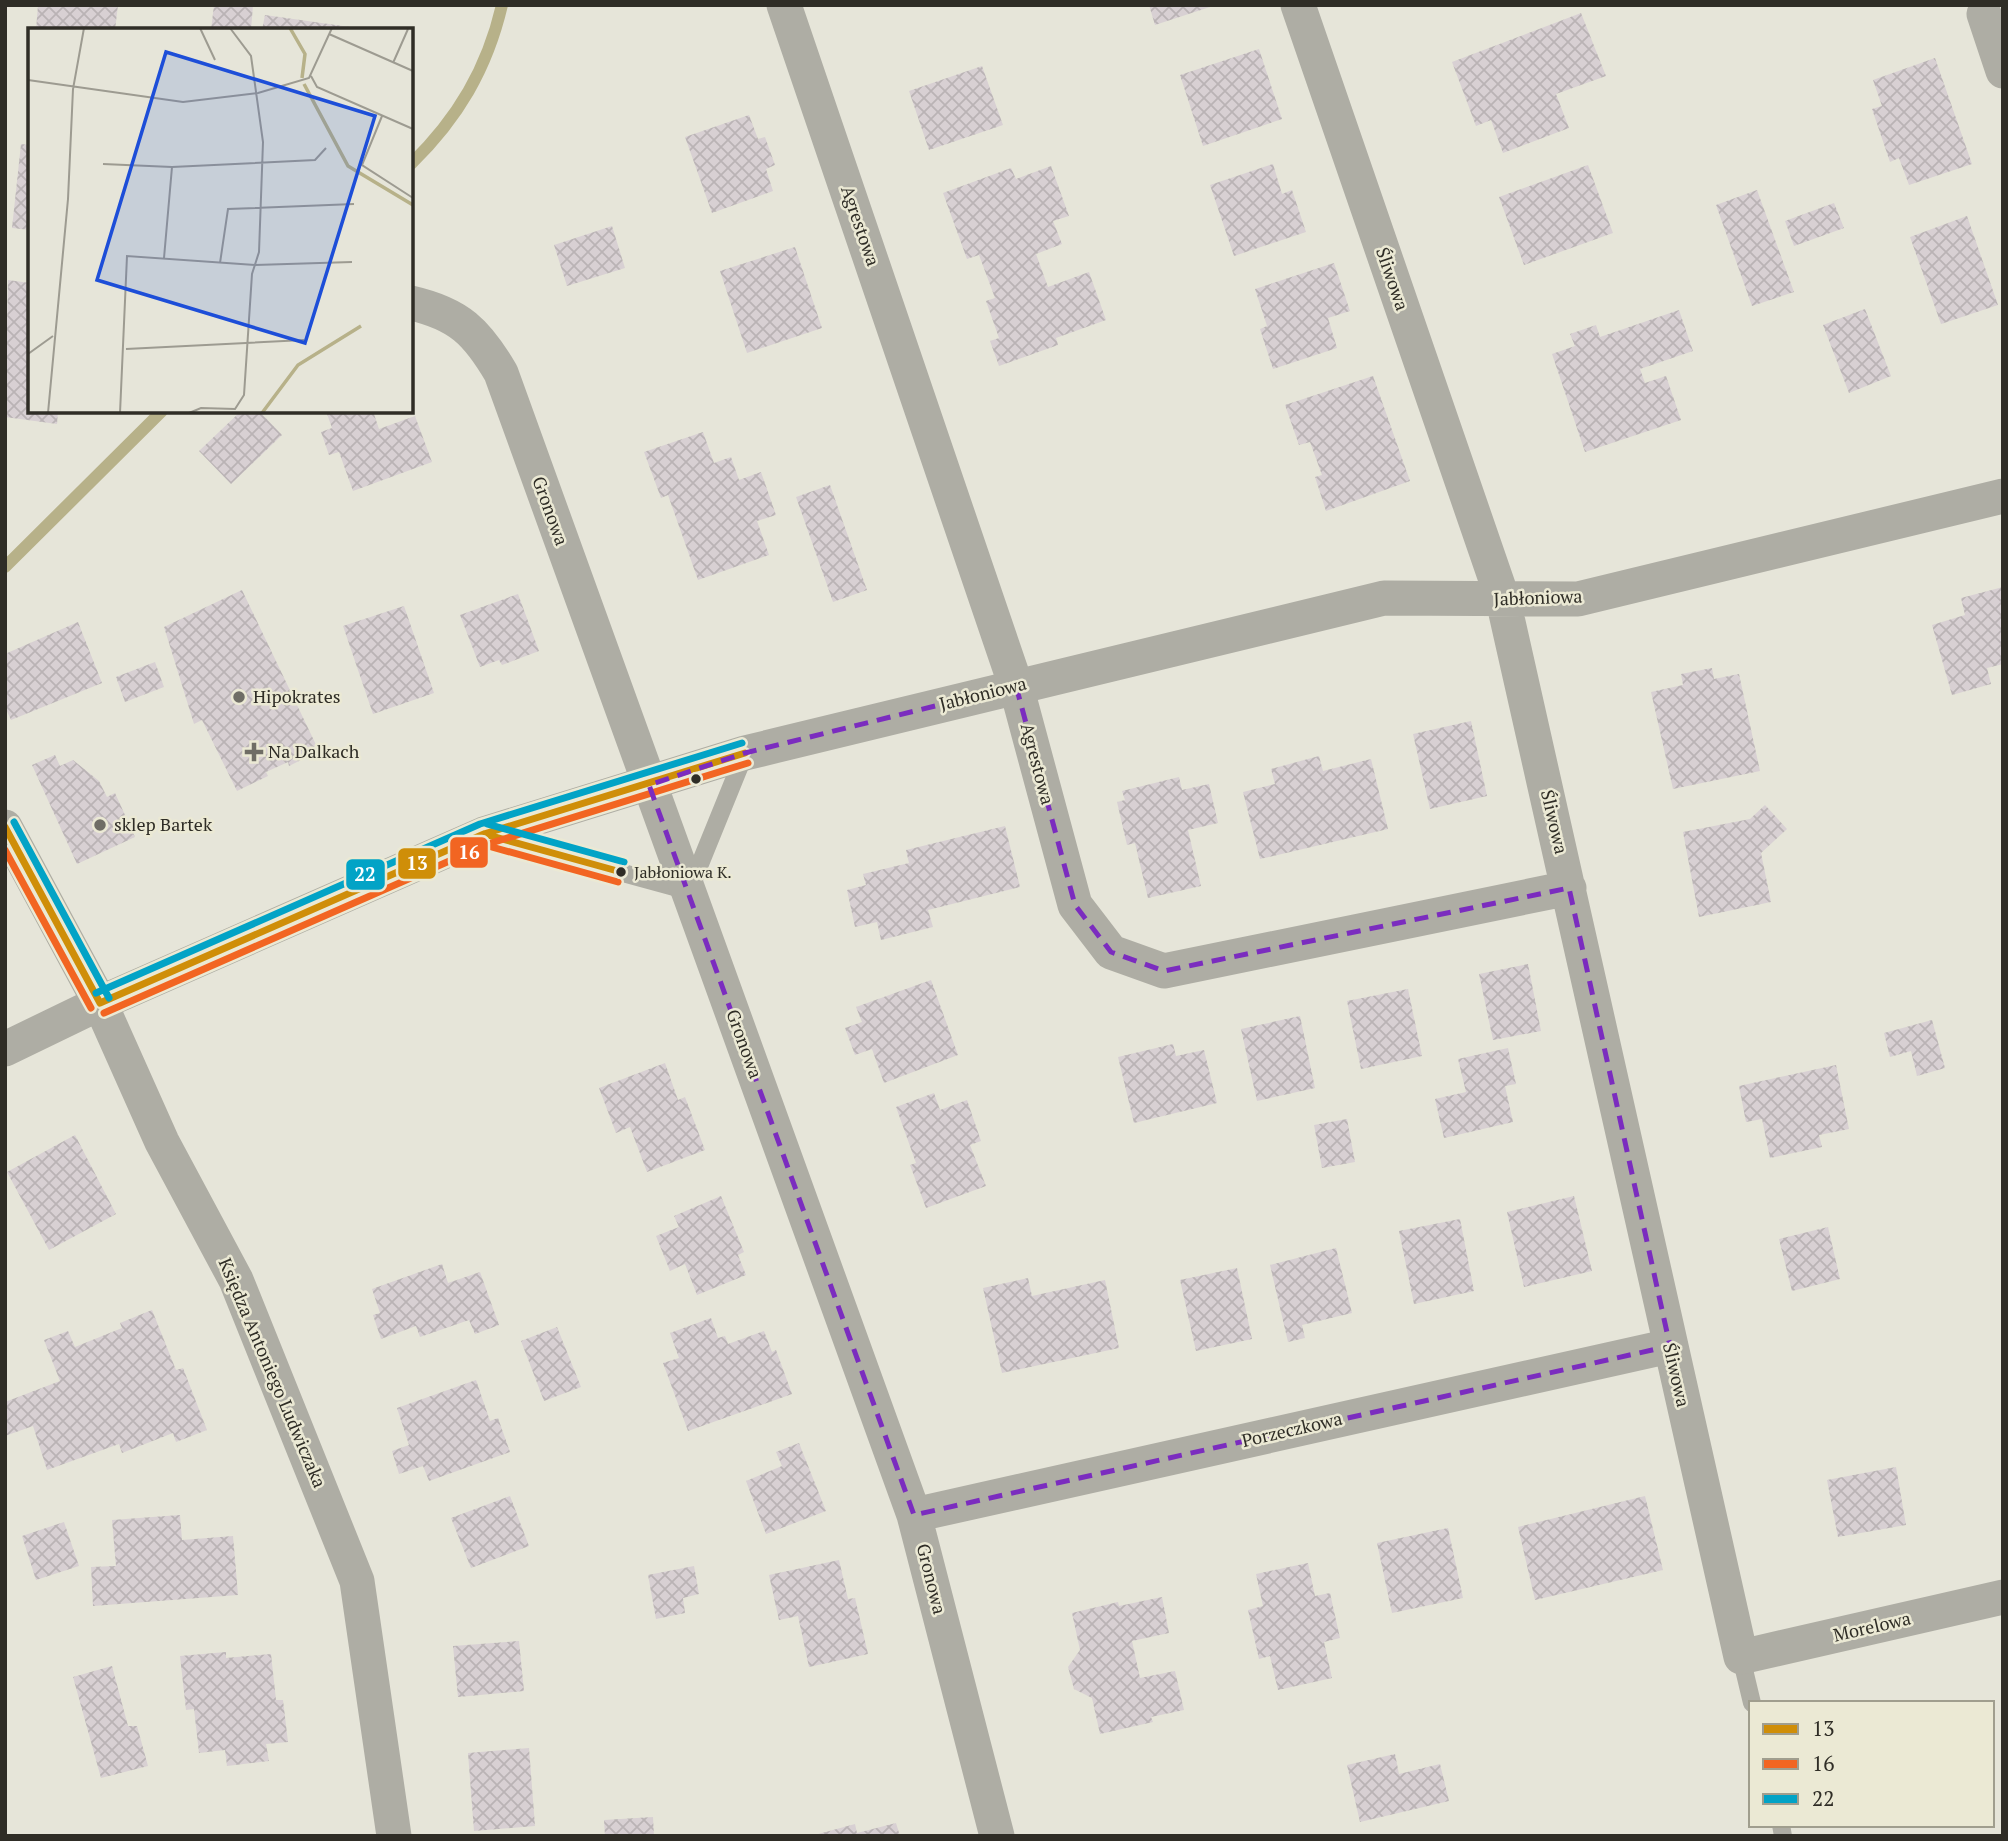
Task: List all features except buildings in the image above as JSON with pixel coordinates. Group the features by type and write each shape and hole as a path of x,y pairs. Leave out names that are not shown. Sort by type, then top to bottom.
{"street":[{"name":"Agrestowa","path":"784,5 1016,685 1075,905 1111,952 1164,971 1569,888"},
{"name":"Śliwowa","path":"1298,5 1503,600 1741,1657"},
{"path":"1984,14 2003,71"},
{"name":"Gronowa","path":"413,304 435,309 460,321 483,342 501,373 914,1515 997,1836"},
{"name":"Jabłoniowa","path":"5,1049 100,1003 484,834 649,785 745,753 1016,685 1384,598 1578,600 2003,496"},
{"name":"Księdza Antoniego Ludwiczaka","path":"5,827 100,1003 162,1142 236,1280 357,1581 394,1836"},
{"name":"Porzeczkowa","path":"914,1515 1670,1346"},
{"name":"Morelowa","path":"1741,1657 2003,1597"}],"lane":[{"path":"484,834 688,891 745,753"},
{"path":"1741,1657 1752,1701"}],"highlighted area":[{"path":"1016,686 1075,905 1111,952 1164,971 1569,888 1670,1346 914,1515 649,785 745,753"}],"waterway":[{"path":"413,162 443,129 468,91 488,50 502,5"},
{"path":"5,567 160,413"}],"transit line":[{"name":"22","path":"96,993 480,824 742,743"},
{"name":"13","path":"100,1003 484,834 745,753"},
{"name":"16","path":"104,1013 488,844 748,763"},
{"name":"22","path":"14,822 109,998"},
{"name":"22","path":"487,824 624,862"},
{"name":"13","path":"5,827 100,1003"},
{"name":"13","path":"484,834 621,872"},
{"name":"16","path":"481,844 618,882"},
{"name":"16","path":"5,850 91,1008"}],"place":[{"name":"Hipokrates","path":"239,697"},
{"name":"Na Dalkach","path":"254,752"},
{"name":"sklep Bartek","path":"100,825"},
{"name":"Jabłoniowa K.","path":"621,872"}]}
